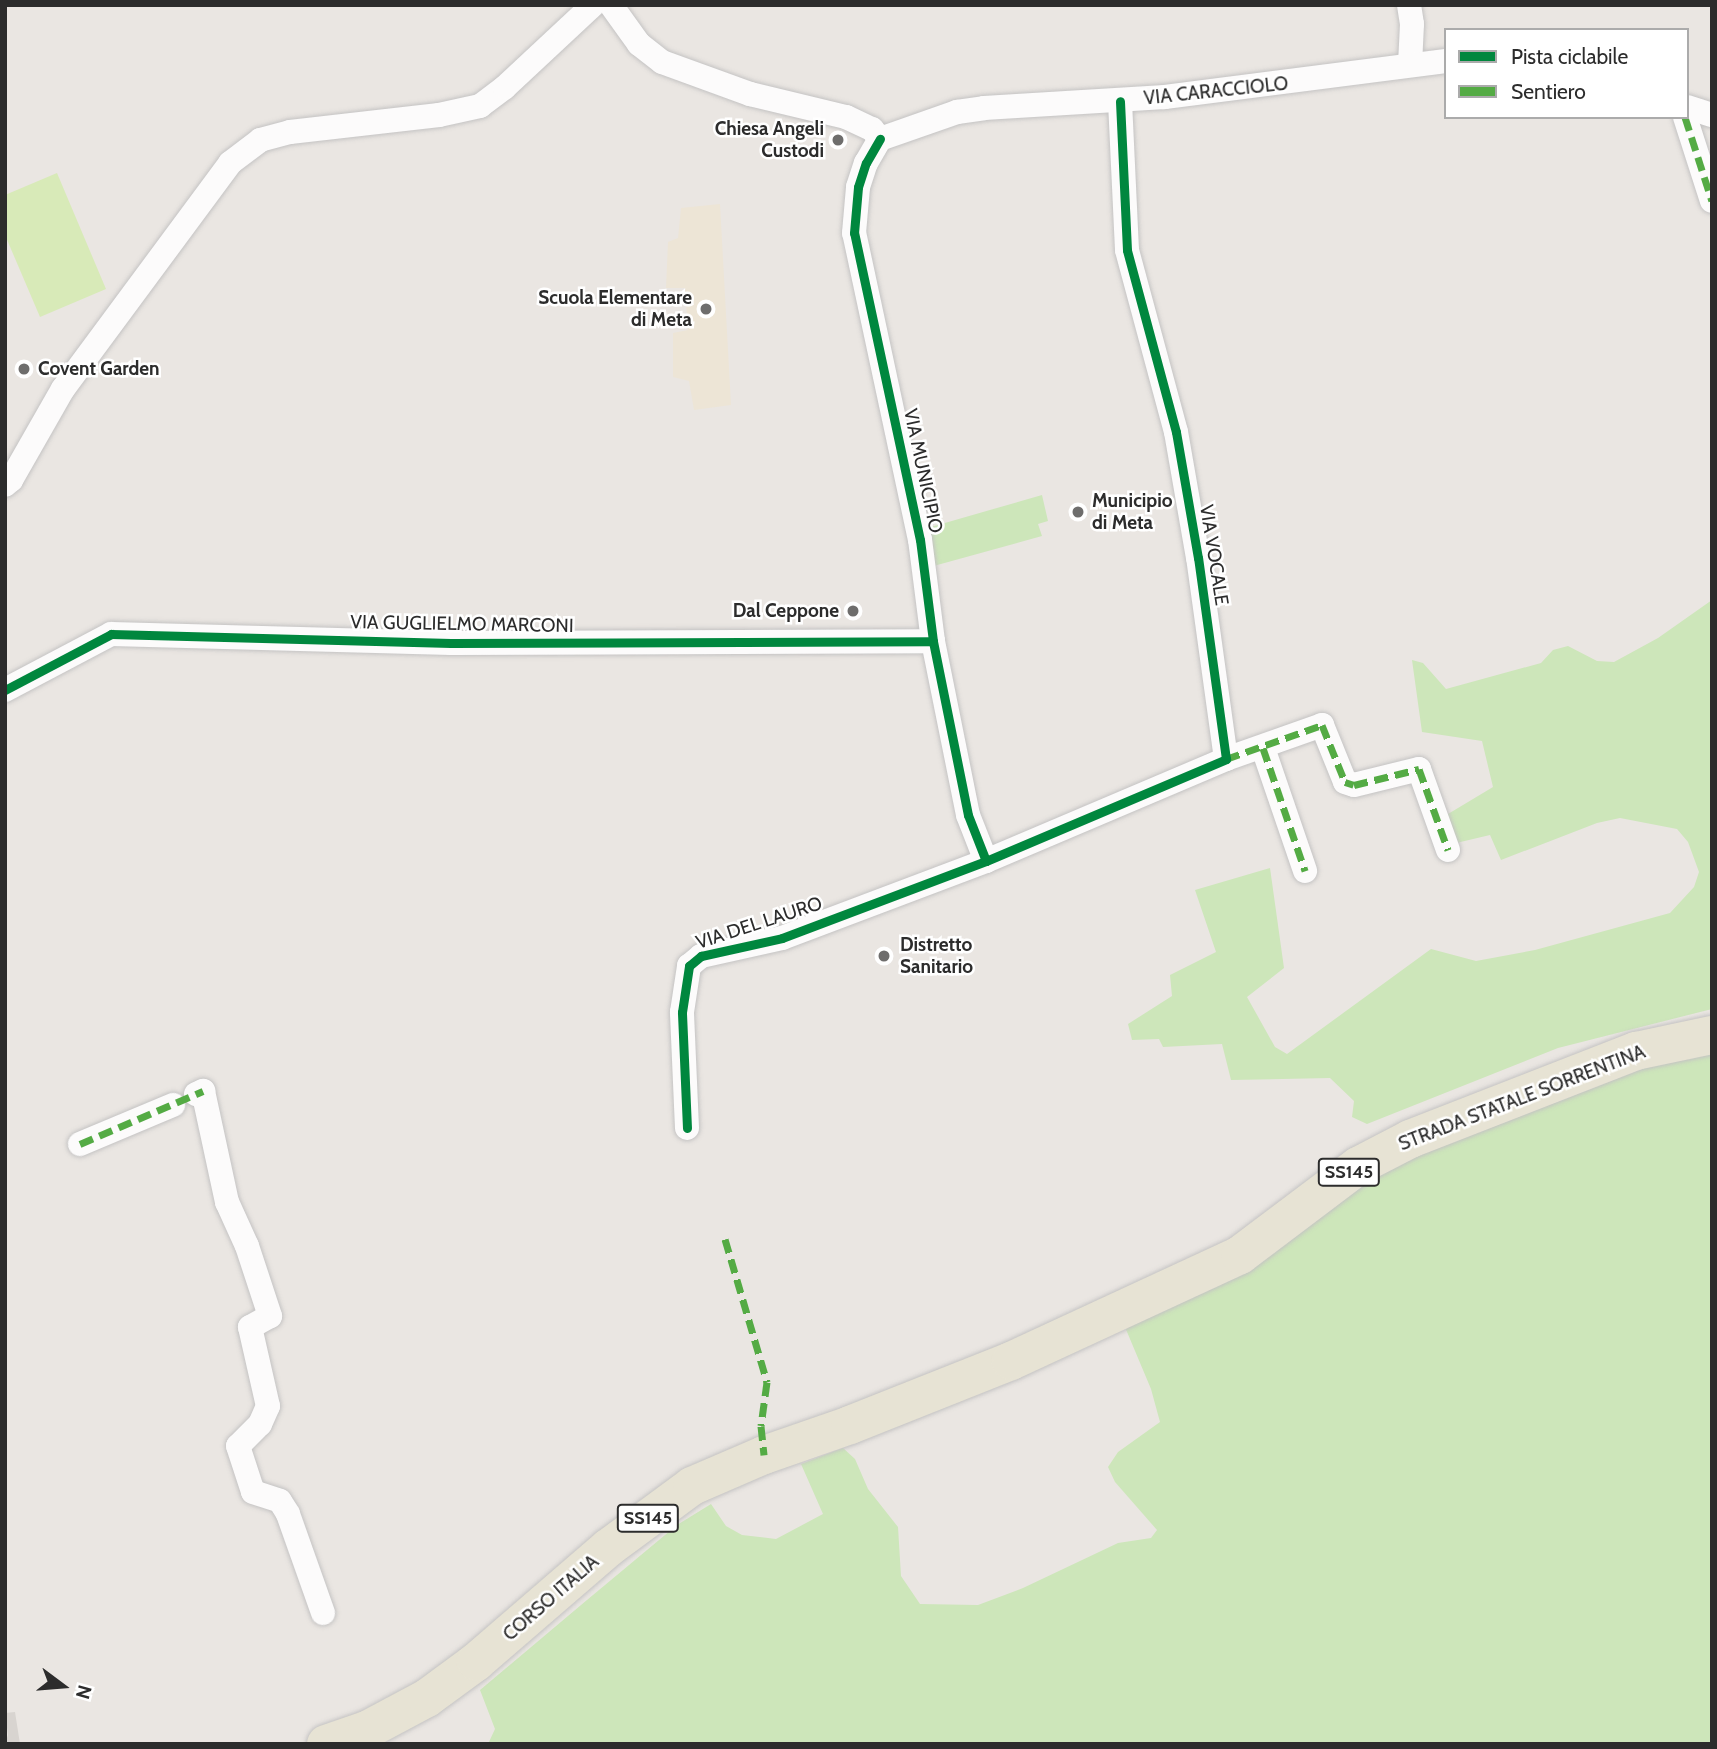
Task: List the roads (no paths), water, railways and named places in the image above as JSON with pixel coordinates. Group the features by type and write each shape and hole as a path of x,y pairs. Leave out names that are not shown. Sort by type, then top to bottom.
{"main road":[{"name":"STRADA STATALE SORRENTINA","path":"1011,1361 1240,1255 1358,1166 1410,1139 1636,1051 1712,1035"},
{"name":"CORSO ITALIA","path":"326,1744 367,1730 427,1698 476,1662 608,1548 692,1486 764,1455 850,1425 1011,1361"}],"street":[{"path":"5,485 12,480 63,389 230,163 260,140 290,132 439,115 480,106 505,87 593,5"},
{"path":"611,5 639,44 662,62 750,94 846,117 872,129 880,139"},
{"path":"1409,5 1412,24 1410,65"},
{"name":"VIA CARACCIOLO","path":"880,139 957,112 975,109 1120,101 1280,84 1444,61"},
{"name":"VIA VOCALE","path":"1120,101 1128,250 1176,432 1198,558 1226,759"},
{"path":"1689,108 1712,115"},
{"path":"1686,119 1712,201"},
{"name":"VIA MUNICIPIO","path":"880,139 866,163 858,187 854,233 920,540 933,641 968,815 986,861"},
{"name":"VIA GUGLIELMO MARCONI","path":"5,690 111,634 451,643 933,641"},
{"path":"986,861 1226,759 1322,725 1345,782 1354,785 1419,769 1448,850"},
{"path":"1263,748 1305,871"},
{"name":"VIA DEL LAURO","path":"687,1128 682,1012 689,966 701,956 782,938 986,861"},
{"path":"200,1092 226,1202 247,1246 270,1316 250,1327 268,1406 260,1424 238,1446 253,1492 280,1501 288,1514 323,1613"},
{"path":"80,1144 173,1105"}],"place":[{"name":"Chiesa Angeli Custodi","path":"838,140"},
{"name":"Scuola Elementare di Meta","path":"706,309"},
{"name":"Covent Garden","path":"24,369"},
{"name":"Municipio di Meta","path":"1078,512"},
{"name":"Dal Ceppone","path":"853,611"},
{"name":"Distretto Sanitario","path":"884,956"}]}
